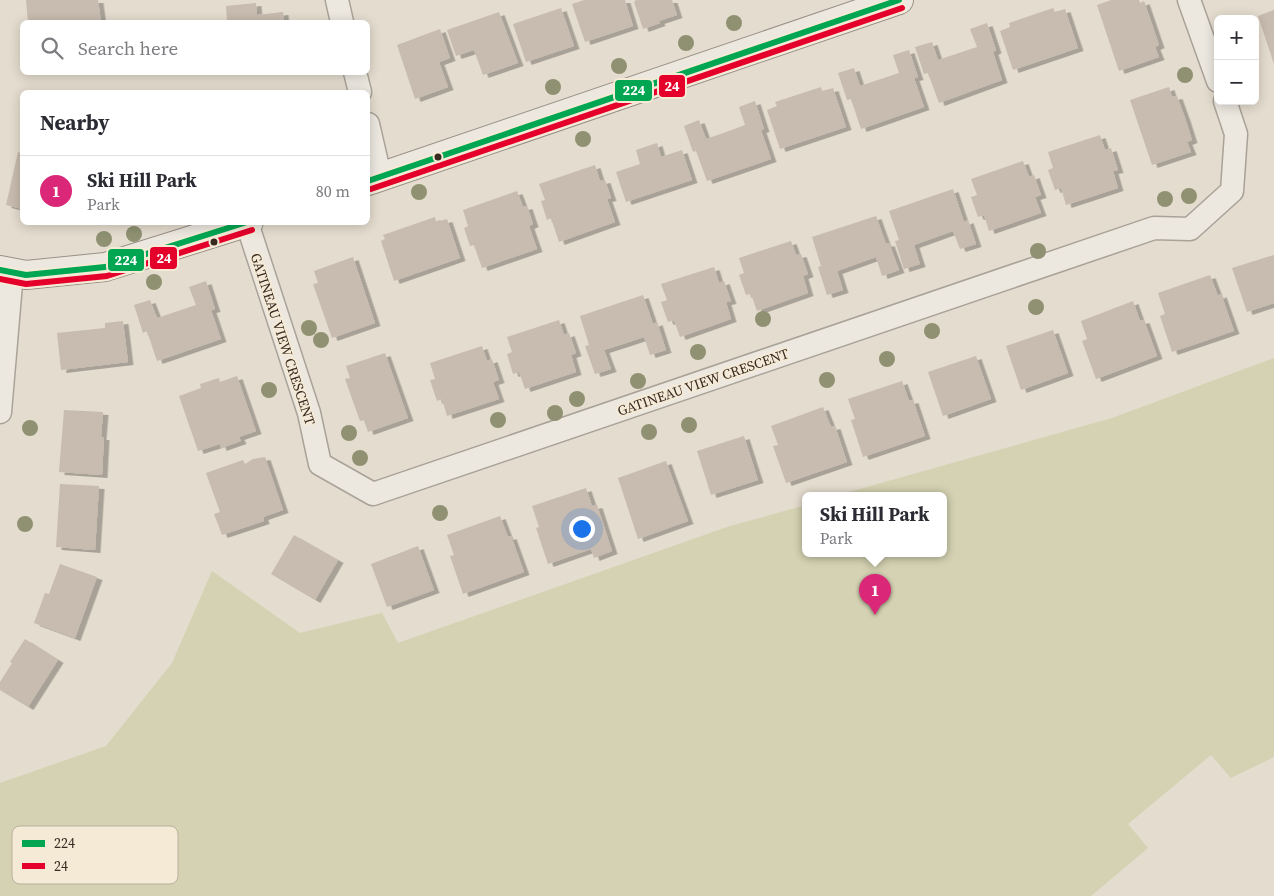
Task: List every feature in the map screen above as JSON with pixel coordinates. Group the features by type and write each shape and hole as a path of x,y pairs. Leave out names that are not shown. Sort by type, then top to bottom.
{"street":[{"path":"337,0 342,20"},
{"path":"370,142 374,179 899,0"},
{"path":"1189,0 1214,70"},
{"path":"356,75 360,90"},
{"name":"GATINEAU VIEW CRESCENT","path":"249,225 309,413 320,464 373,494 1154,228 1190,230 1232,191 1236,134 1226,105"},
{"path":"0,412 6,271 26,274 105,267 242,225"}],"shaded area":[{"path":"1274,358 1274,757 1231,778 1211,755 1128,824 1148,848 1091,896 0,896 0,783 106,746 172,663 212,571 300,633 382,613 398,643 727,527 802,506 802,557 947,557 947,492 849,492 1112,418"}],"building":[{"path":"26,0 98,0 101,20 28,20"},
{"path":"584,0 625,0 633,26 585,42 572,4"},
{"path":"636,0 672,0 677,15 643,29 634,2"},
{"path":"1111,0 1139,0 1140,3 1144,1 1159,45 1155,47 1159,57 1119,71 1097,5"},
{"path":"256,3 257,15 283,12 284,20 227,20 226,6"},
{"path":"561,8 574,46 526,62 513,24"},
{"path":"1053,8 1055,12 1065,9 1078,48 1013,70 1000,31 1010,27 1009,23"},
{"path":"1274,10 1274,64 1259,19 1259,16"},
{"path":"499,12 518,63 483,75 474,50 456,56 447,30"},
{"path":"987,23 996,50 993,52 1002,80 939,103 928,73 924,74 915,47 932,42 938,60 977,47 970,29"},
{"path":"440,29 450,58 439,62 448,87 415,99 397,45"},
{"path":"909,50 918,77 914,78 924,107 861,129 851,99 847,100 838,73 854,68 860,86 899,73 893,55"},
{"path":"821,87 822,91 833,88 846,127 780,149 767,110 777,106 775,102"},
{"path":"1169,87 1172,97 1177,96 1185,118 1192,140 1187,142 1191,152 1152,165 1130,100"},
{"path":"755,101 764,129 761,130 771,159 707,181 696,151 693,152 684,126 699,120 706,139 726,132 745,125 739,107"},
{"path":"1100,135 1105,150 1111,148 1118,170 1113,171 1118,188 1066,205 1061,188 1055,190 1048,170 1053,168 1048,152"},
{"path":"657,143 661,157 682,150 692,180 626,202 616,172 640,164 636,150"},
{"path":"18,152 20,152 20,208 6,205"},
{"path":"1023,161 1029,177 1034,175 1041,195 1035,197 1041,213 989,231 984,215 978,217 971,197 977,195 971,179"},
{"path":"595,165 600,181 605,180 611,198 607,199 615,222 559,242 551,218 547,220 541,201 545,200 539,184"},
{"path":"953,189 964,222 968,220 976,244 960,249 953,231 914,245 920,264 904,269 895,241 899,240 889,211"},
{"path":"517,191 523,207 527,206 533,224 529,226 537,249 482,268 474,245 470,246 464,228 468,226 463,210"},
{"path":"876,216 886,244 889,243 899,270 882,276 876,257 837,271 843,290 827,295 818,267 821,266 812,237"},
{"path":"435,217 436,222 447,219 460,258 394,281 381,241 385,239 383,235"},
{"path":"791,241 796,255 801,254 808,274 803,276 808,293 757,311 751,294 746,295 739,275 744,273 739,258"},
{"path":"1274,255 1274,303 1247,312 1232,268"},
{"path":"353,257 375,323 332,338 313,284 318,283 314,271"},
{"path":"714,267 719,283 724,281 731,301 726,302 731,319 680,337 674,320 668,322 661,302 667,300 661,284"},
{"path":"1210,275 1218,296 1221,294 1234,331 1172,352 1160,316 1165,314 1158,293"},
{"path":"206,281 215,309 211,310 221,339 157,361 147,331 143,333 134,305 150,300 157,318 196,305 189,287"},
{"path":"643,295 653,324 657,322 666,350 650,355 644,337 604,350 611,369 595,374 585,346 589,345 580,316"},
{"path":"1133,301 1140,321 1144,320 1157,356 1096,379 1082,341 1087,339 1081,321"},
{"path":"559,320 564,335 569,333 576,353 571,355 576,372 525,389 519,372 513,374 507,354 512,352 507,337"},
{"path":"123,321 128,362 61,370 57,333 105,328 105,323"},
{"path":"1053,330 1068,373 1021,390 1006,346"},
{"path":"482,346 487,361 492,359 499,380 493,382 499,399 447,416 442,399 437,401 430,380 435,379 430,363"},
{"path":"385,353 408,418 368,432 364,420 360,421 345,379 350,378 346,366"},
{"path":"976,356 991,399 943,416 928,372"},
{"path":"237,376 256,431 239,437 241,441 221,448 220,444 198,451 179,396 201,388 200,384 219,378 220,382"},
{"path":"902,381 909,401 913,400 925,436 863,457 851,420 855,419 848,399"},
{"path":"823,407 831,427 835,426 847,462 786,483 773,446 778,445 771,426"},
{"path":"64,410 103,412 101,437 104,437 102,475 59,472"},
{"path":"744,436 758,480 711,495 697,451"},
{"path":"265,457 283,510 263,517 264,521 222,535 214,514 220,512 206,473 243,460 245,464 253,459"},
{"path":"666,461 688,521 638,539 618,478"},
{"path":"60,484 99,486 95,550 56,547"},
{"path":"586,488 592,506 597,505 612,551 594,558 591,549 548,564 536,528 539,527 532,506"},
{"path":"500,516 508,537 511,536 524,572 463,594 450,556 454,555 447,535"},
{"path":"294,535 338,560 315,600 271,574"},
{"path":"418,546 434,590 387,607 371,564"},
{"path":"60,564 97,577 75,638 34,623 45,593 49,594"},
{"path":"25,639 58,660 28,707 0,690 0,682"}],"transit line":[{"name":"224","path":"370,180 899,0"},
{"name":"24","path":"371,189 902,8"},
{"name":"224","path":"0,270 26,275 105,267 238,225"},
{"name":"24","path":"0,279 26,284 107,276 252,230"}],"place":[{"name":"Ski Hill Park","path":"875,615"}]}
